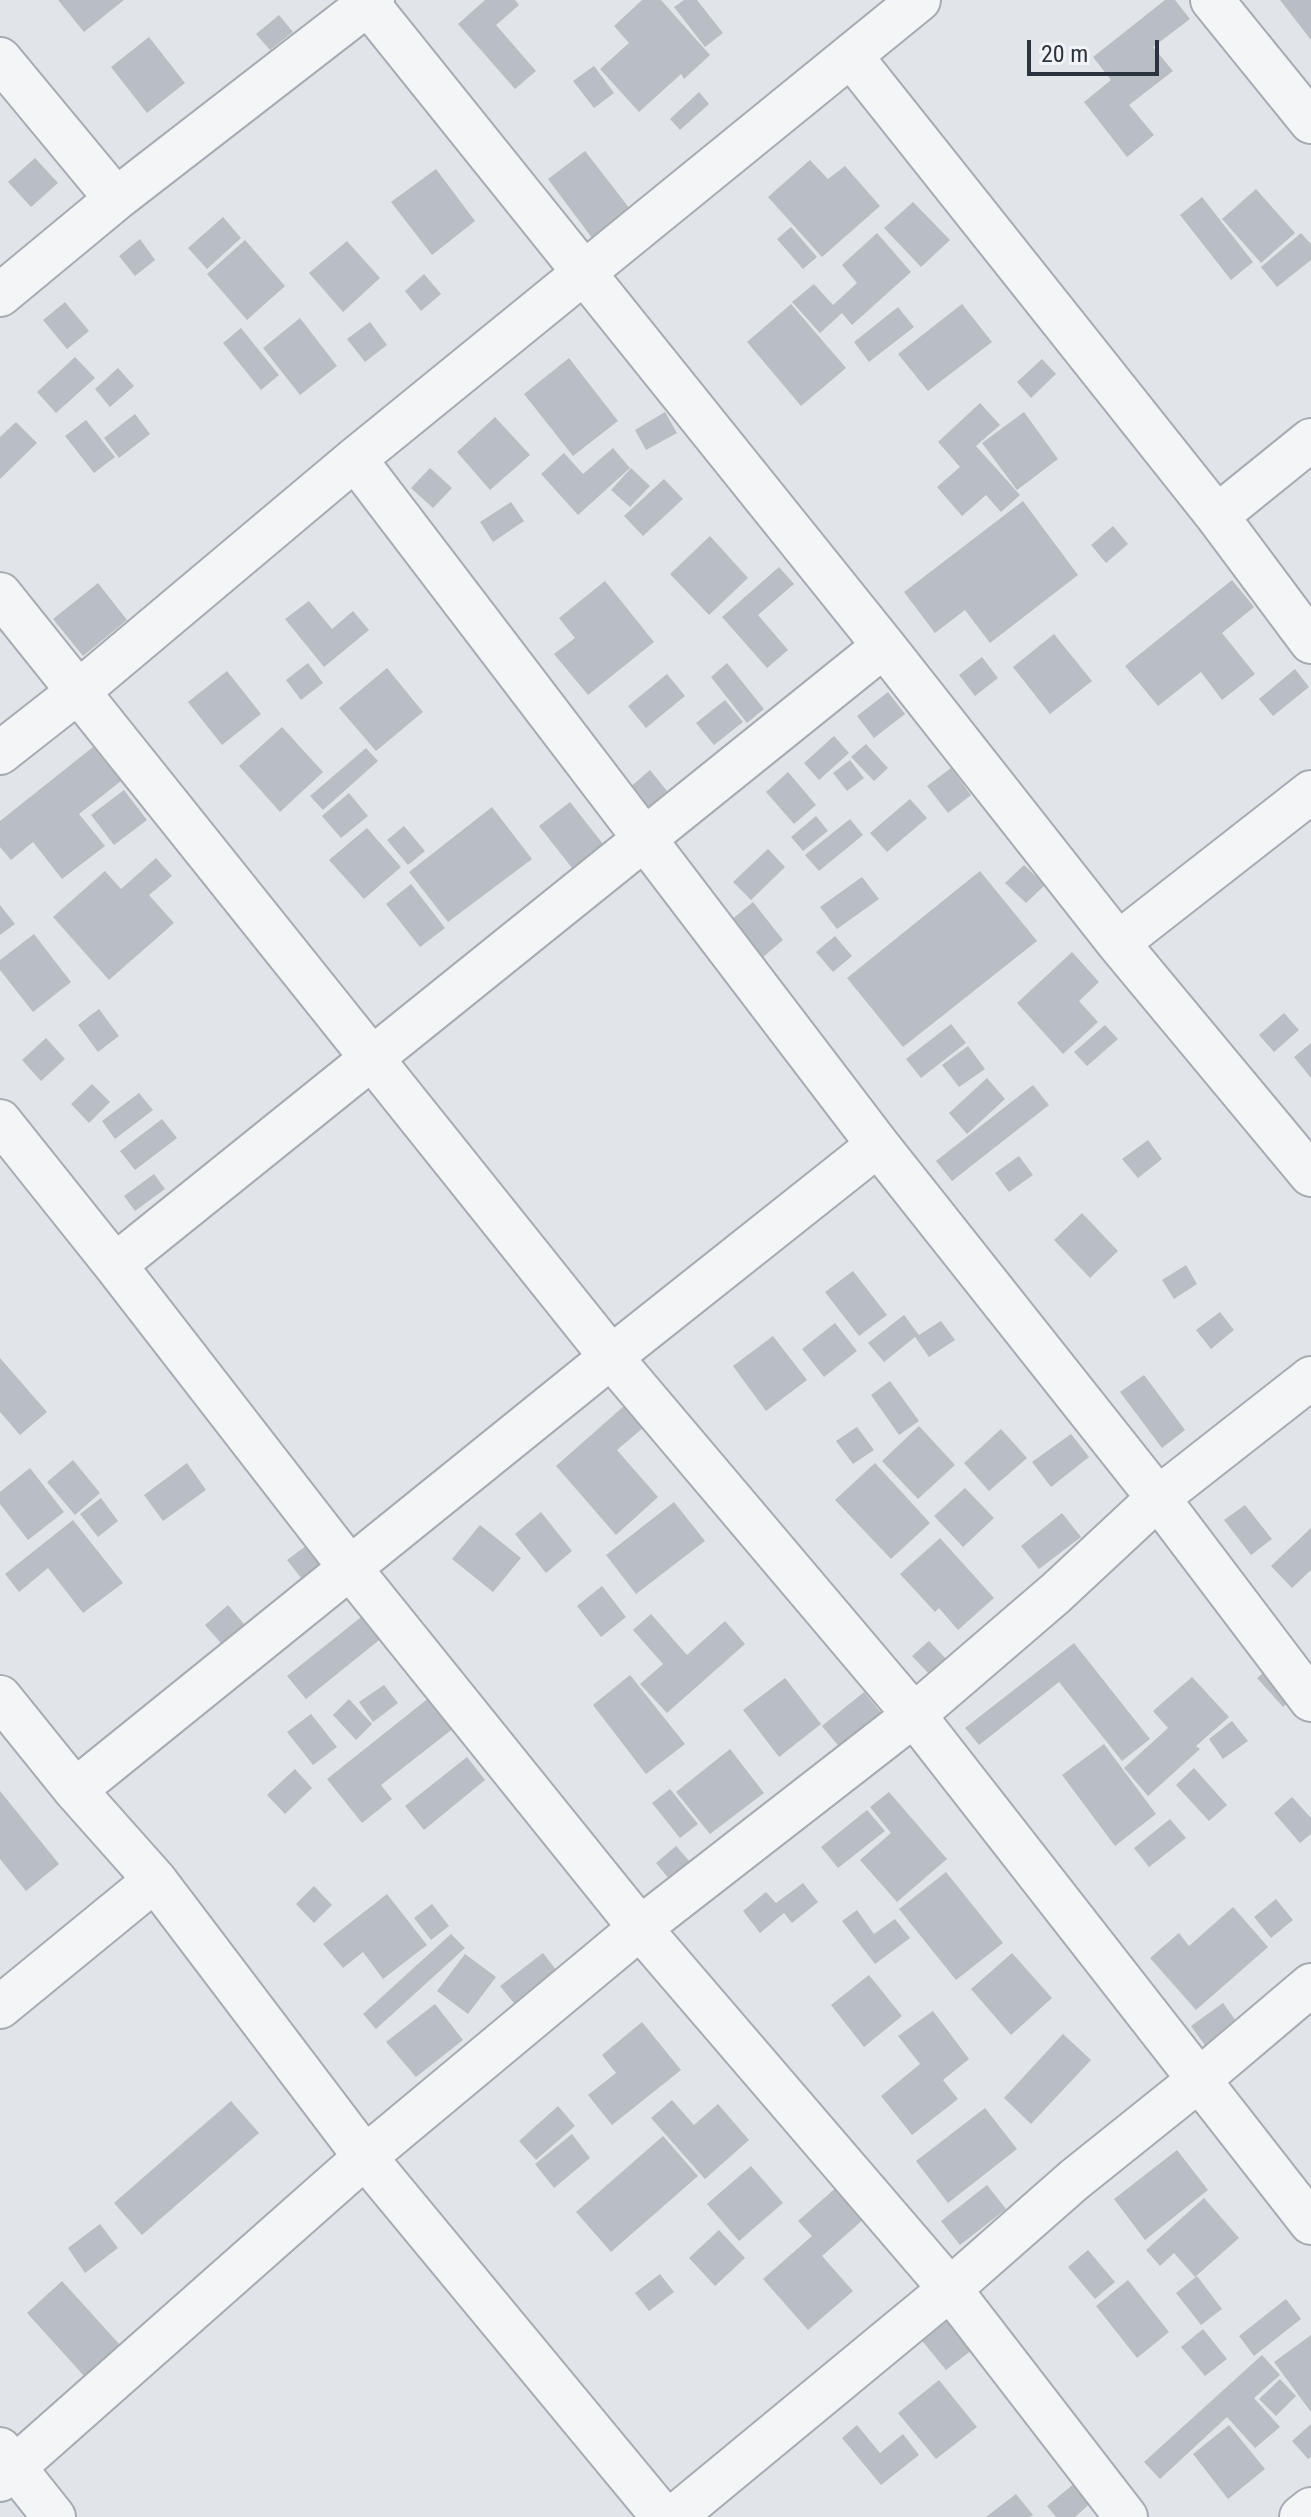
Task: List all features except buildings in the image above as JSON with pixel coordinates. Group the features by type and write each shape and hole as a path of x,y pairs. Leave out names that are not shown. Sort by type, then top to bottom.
{"street":[{"path":"0,753 79,691 355,459 919,0"},
{"path":"1212,0 1311,122"},
{"path":"0,295 116,199 369,1 1118,943 1311,1175"},
{"path":"851,56 1217,516 1311,642"},
{"path":"0,59 116,199"},
{"path":"1217,516 1311,440"},
{"path":"355,459 878,1145 1158,1498 1311,1700"},
{"path":"0,594 611,1357 914,1715 1311,2223"},
{"path":"115,1265 884,646"},
{"path":"1118,943 1311,792"},
{"path":"0,1121 350,1568 640,1928 950,2289 1126,2517"},
{"path":"75,1790 878,1145"},
{"path":"54,2517 5,2466 365,2157 640,1928 914,1715 1056,1593 1158,1498 1311,1378"},
{"path":"0,1697 75,1790 155,1880 365,2157 663,2517"},
{"path":"0,2007 155,1880"},
{"path":"674,2517 1311,1985"},
{"path":"1301,2517 1311,2509"}]}
